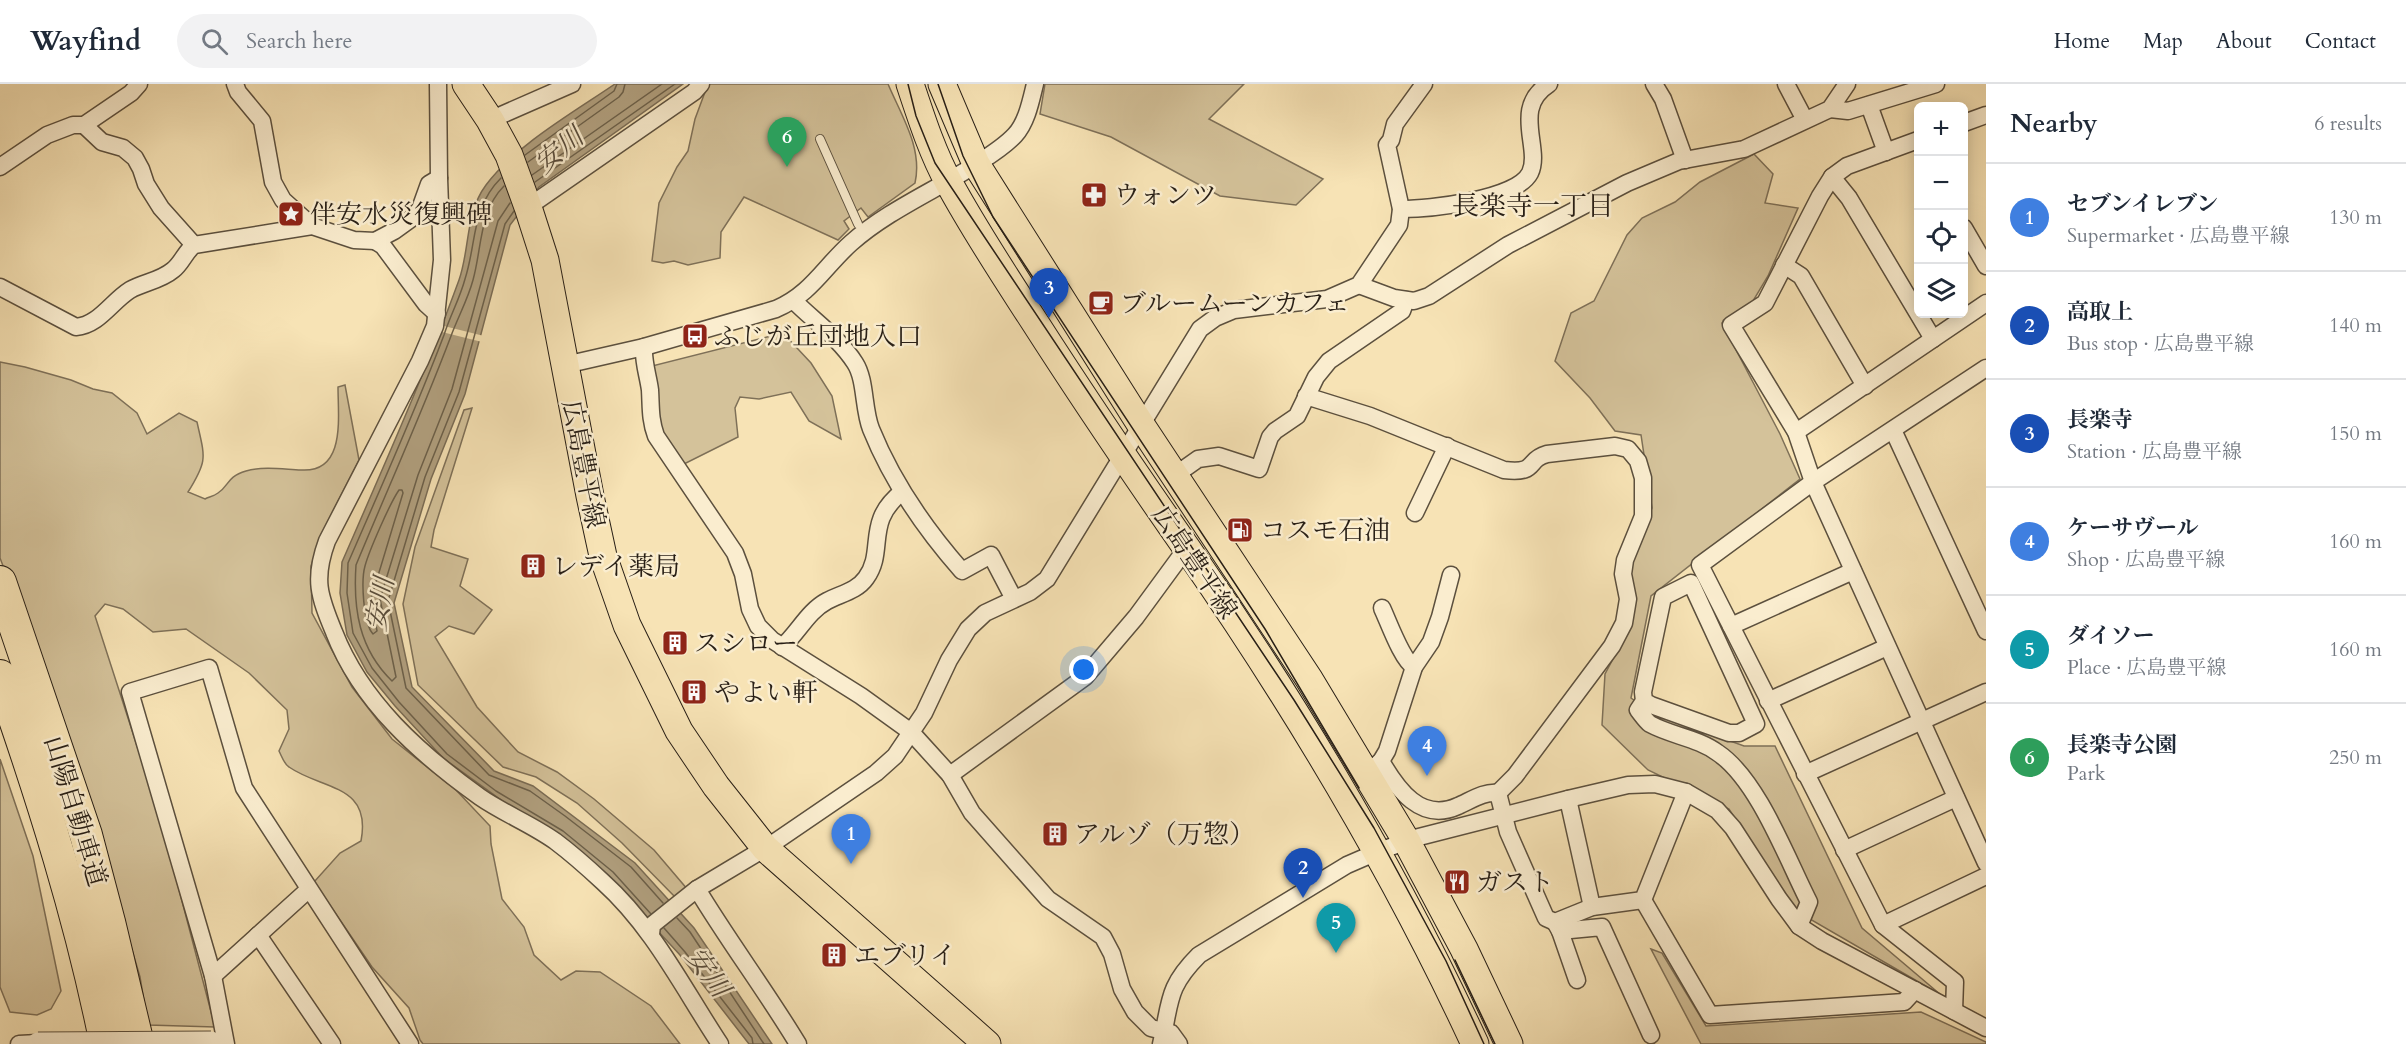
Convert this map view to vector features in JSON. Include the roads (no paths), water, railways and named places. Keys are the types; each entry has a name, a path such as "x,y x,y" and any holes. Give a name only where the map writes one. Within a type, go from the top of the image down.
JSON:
{"highway":[{"name":"山陽自動車道","path":"0,582 86,835 110,922 138,1044"},
{"name":"山陽自動車道","path":"0,676 26,751 79,929 106,1044"}],"main road":[{"name":"広島豊平線","path":"466,84 509,155 528,207 545,260 603,556 627,625 679,731 716,786 765,848 987,1044"},
{"name":"広島豊平線","path":"910,84 931,144 948,182 998,265 1122,457 1189,552 1287,700 1377,852 1436,958 1475,1044"},
{"name":"広島豊平線","path":"942,84 976,164 1174,476 1309,679 1373,767 1407,842 1464,949 1509,1044"}],"street":[{"path":"0,167 47,135 73,125 84,125 131,93 139,84"},
{"path":"235,84 238,92 261,121 273,182 284,201 312,226 354,240 375,241 383,246 419,295 437,314"},
{"path":"438,84 438,178 442,260 435,326 420,362 327,541 320,561 318,579 320,597 339,646 373,703 409,740 481,798 555,840 652,929 720,1044"},
{"path":"489,120 572,84"},
{"path":"528,207 694,92 700,84"},
{"path":"565,365 644,347 776,309 794,301 817,281 849,245 870,228 948,182 998,150 1017,134 1035,84"},
{"path":"652,929 695,891 765,848 876,773 895,756 924,713 949,660 968,629 985,613 1030,592 1047,579 1200,329 1215,318 1234,310 1327,299 1359,285 1400,225 1401,209 1387,145 1395,124 1424,84"},
{"path":"1401,209 1463,204 1507,190 1525,180 1531,171 1529,122 1533,103 1540,90 1550,84"},
{"path":"1654,84 1663,99 1685,160"},
{"path":"1786,84 1805,120"},
{"path":"1830,109 1847,84"},
{"path":"1359,285 1406,300 1414,301 1429,296 1508,245 1627,183 1685,160 1744,149 1830,109 1848,111 1936,84"},
{"path":"1869,105 1886,152"},
{"path":"1968,122 1986,115"},
{"path":"84,125 102,141 123,148 135,158 146,184 161,208 194,245"},
{"path":"1914,145 1847,166 1833,177 1820,196 1765,303 1731,325 1796,432 1813,482 1986,863"},
{"path":"1833,177 1849,198 1933,339"},
{"path":"375,241 394,231 411,218 420,209 429,184 438,178"},
{"path":"0,287 76,327 87,326 131,290 161,279 176,268 186,252 194,245 312,226"},
{"path":"1968,235 1986,266"},
{"path":"1784,266 1801,276 1865,386"},
{"path":"1174,476 1198,459 1219,456 1259,469 1270,437 1297,416 1316,377 1329,361 1402,311 1406,300"},
{"path":"794,301 836,340 856,364 861,381 864,411 871,430 902,492 943,550 962,571 991,555 1014,599"},
{"path":"1796,432 1986,303"},
{"path":"644,347 644,362 650,387 650,420 657,436 735,553 743,574 750,609 758,626 772,640 861,696 911,732 950,775 972,813 1048,899 1103,937 1112,954 1122,989 1135,1012 1162,1037"},
{"path":"1954,1011 1955,982 1882,925 1700,565 1813,482 1985,371"},
{"path":"1306,396 1370,416 1504,470 1521,472 1547,453 1615,446 1628,449 1638,461 1643,478 1642,516 1624,567 1628,599 1624,623 1612,645 1515,776 1498,793"},
{"path":"1893,430 1986,631"},
{"path":"1415,513 1447,446"},
{"path":"782,646 795,635 813,611 826,601 846,593 865,580 872,567 881,518 890,502 902,492"},
{"path":"950,775 1085,677 1136,617 1180,557 1189,552"},
{"path":"1731,626 1853,571"},
{"path":"1451,575 1431,642 1414,667 1408,692 1387,751 1373,767 1408,799 1432,810 1455,808 1491,792 1498,793"},
{"path":"1644,701 1730,733 1739,733 1756,724 1690,583 1663,597 1643,692 1644,701 1638,710 1649,723 1686,736 1719,753 1740,774 1757,798 1809,902 1799,926"},
{"path":"1382,608 1398,640 1402,656 1414,667"},
{"path":"1768,701 1887,647"},
{"path":"26,1044 219,1043 213,976 130,692 209,668 244,788 410,1044"},
{"path":"1805,774 1986,692"},
{"path":"1162,1037 1171,992 1181,973 1199,955 1347,865 1407,842 1568,799 1628,785 1646,784 1686,792 1717,810 1734,828 1799,926 1822,941 1986,1028"},
{"path":"1643,900 1686,792"},
{"path":"1498,793 1508,832 1546,918 1558,927 1577,980"},
{"path":"1844,850 1956,798"},
{"path":"1568,799 1592,907"},
{"path":"1882,925 1986,876"},
{"path":"213,976 308,890"},
{"path":"695,891 768,994 798,1044"},
{"path":"1643,900 1710,1016 1904,1002 1915,990"},
{"path":"1558,927 1592,907 1643,900"},
{"path":"1558,927 1602,927 1651,1035"},
{"path":"258,934 332,1044"},
{"path":"1162,1037 1171,1033 1179,1044"}],"lane":[{"path":"820,139 858,224"}],"water":[{"name":"安川","path":"615,84 683,84 539,187 510,225 465,394 431,479 394,603 412,687 494,771 533,786 635,863 694,928 772,1044 749,1044 680,955 608,877 443,758 367,672 347,635 340,593 342,562 388,457 459,280 471,219 479,196 498,170 513,156"}],"tram line":[{"path":"908,84 916,116 935,163 1294,700 1374,828 1446,961 1484,1044"},
{"path":"938,84 963,156 993,217 1265,629 1359,788"},
{"path":"1455,960 1495,1044"}],"place":[{"name":"長楽寺公園","path":"787,167"},
{"name":"ウォンツ","path":"1094,195"},
{"name":"伴安水災復興碑","path":"291,214"},
{"name":"ブルームーンカフェ","path":"1101,303"},
{"name":"長楽寺","path":"1049,318"},
{"name":"ふじが丘団地入口","path":"695,336"},
{"name":"コスモ石油","path":"1240,530"},
{"name":"レデイ薬局","path":"533,566"},
{"name":"スシロー","path":"675,643"},
{"name":"やよい軒","path":"694,692"},
{"name":"ケーサヴール","path":"1427,776"},
{"name":"アルゾ（万惣）","path":"1055,834"},
{"name":"セブンイレブン","path":"851,864"},
{"name":"ガスト","path":"1457,882"},
{"name":"高取上","path":"1303,898"},
{"name":"ダイソー","path":"1336,953"},
{"name":"エブリイ","path":"834,955"}],"district":[{"name":"長楽寺一丁目","path":"1533,206"}]}
